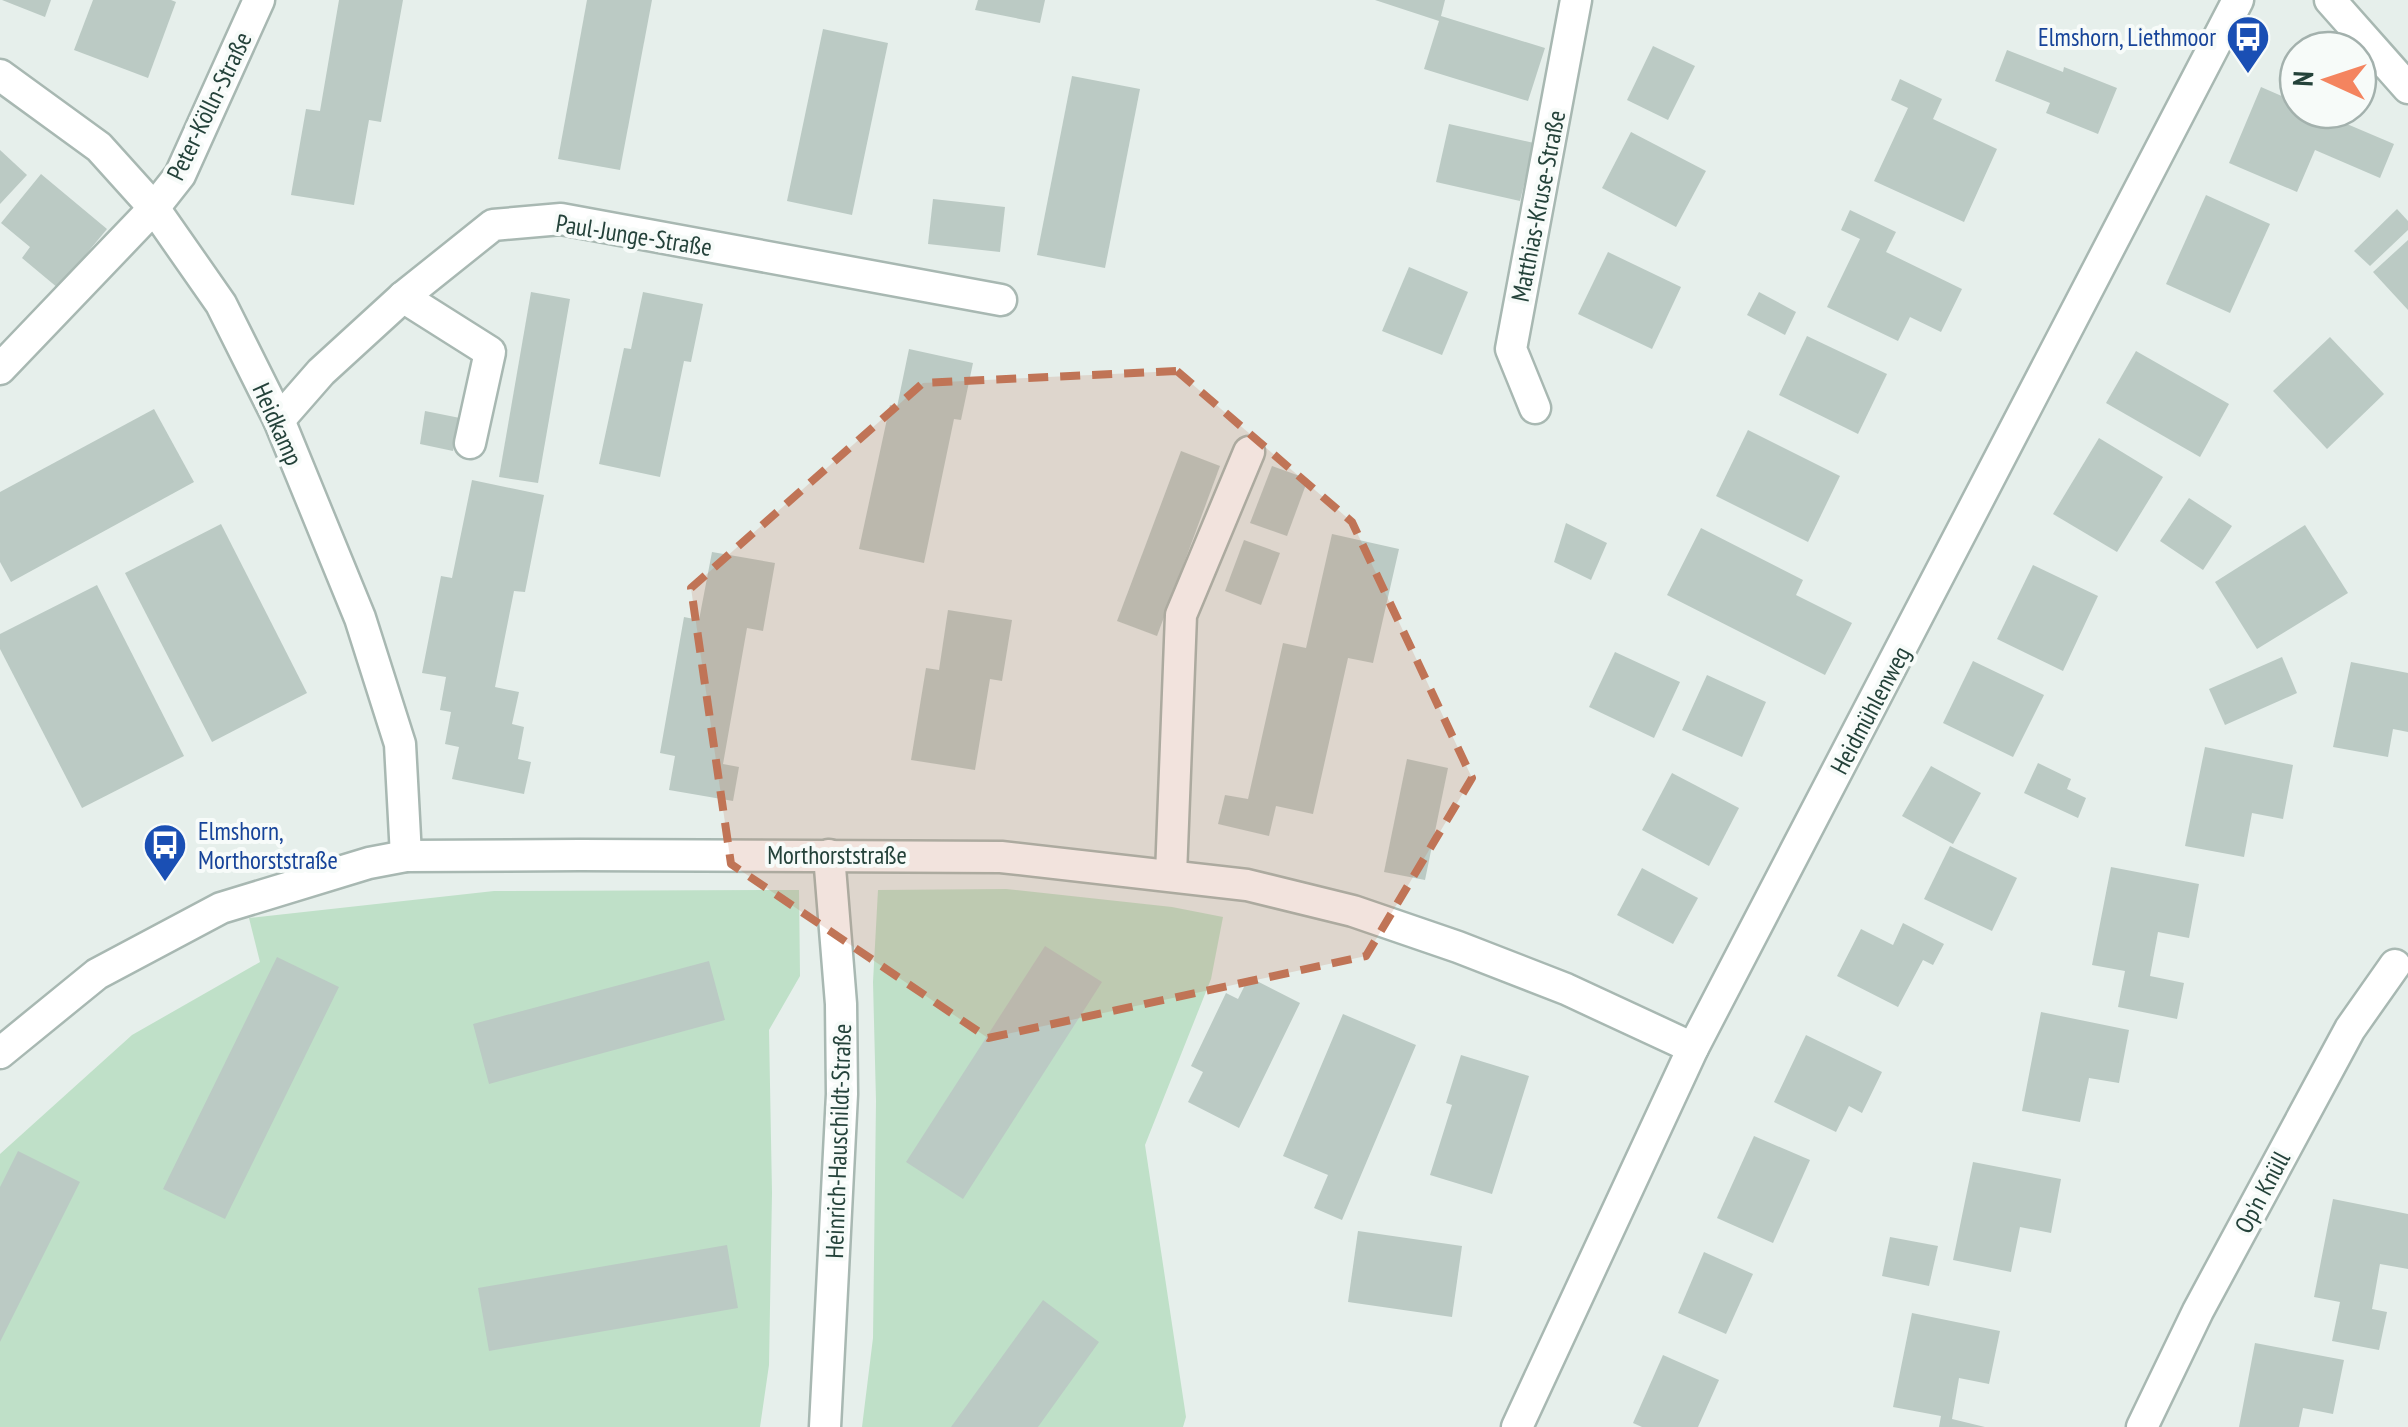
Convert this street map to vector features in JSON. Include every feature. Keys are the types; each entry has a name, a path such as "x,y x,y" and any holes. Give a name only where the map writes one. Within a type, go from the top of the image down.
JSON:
{"street":[{"name":"Peter-Kölln-Straße","path":"0,369 154,208 180,174 259,0"},
{"name":"Matthias-Kruse-Straße","path":"1534,408 1511,348 1576,0"},
{"name":"Heidmühlenweg","path":"1517,1427 1694,1048 2238,0"},
{"path":"2330,0 2408,88"},
{"name":"Heidkamp","path":"0,75 99,147 154,208 221,304 279,420 360,618 400,744 406,856"},
{"name":"Paul-Junge-Straße","path":"279,420 321,372 403,297 492,225 561,219 1000,300"},
{"path":"403,297 490,352 470,443"},
{"path":"1171,875 1181,615 1250,452"},
{"name":"Heinrich-Hauschildt-Straße","path":"825,1427 842,1094 841,1004 828,855"},
{"name":"Morthorststraße","path":"0,1053 97,974 221,908 370,862 406,856 1002,857 1247,885 1370,917 1458,947 1566,989 1694,1048"},
{"name":"Op'n Knüll","path":"2142,1427 2198,1311 2350,1029 2395,965"}],"highlighted area":[{"path":"1177,371 1352,522 1472,778 1366,956 988,1038 731,864 691,588 923,383"}],"green space":[{"path":"1006,889 1172,907 1223,917 1211,979 1145,1145 1186,1417 1183,1427 862,1427 873,1338 873,982 878,890"},
{"path":"799,890 800,976 769,1030 769,1365 760,1427 0,1427 0,1154 132,1035 260,962 249,918 494,891"}],"building":[{"path":"2,0 51,0 45,17"},
{"path":"93,0 176,2 148,78 74,50"},
{"path":"339,0 403,0 381,122 369,120 354,205 291,195 306,109 320,111"},
{"path":"587,0 652,0 620,170 558,159"},
{"path":"978,0 1045,0 1040,23 975,10"},
{"path":"1375,0 1445,0 1441,16 1545,48 1528,101 1424,69 1439,21"},
{"path":"823,29 888,43 852,215 787,201"},
{"path":"1653,46 1695,66 1668,120 1627,100"},
{"path":"2007,50 2117,88 2098,134 2046,113 2050,103 1995,81"},
{"path":"1072,76 1140,89 1105,268 1037,255"},
{"path":"1900,79 1942,99 1933,119 1997,149 1964,222 1874,181 1908,108 1891,100"},
{"path":"2261,87 2278,94 2278,130 2361,130 2394,144 2380,178 2315,150 2297,192 2229,163"},
{"path":"1449,124 1534,143 1520,201 1436,182"},
{"path":"1631,132 1706,171 1676,227 1602,188"},
{"path":"0,150 27,175 0,204"},
{"path":"41,174 107,229 58,288 22,258 30,247 1,223"},
{"path":"2206,195 2270,224 2230,313 2166,284"},
{"path":"933,199 1005,207 1000,252 928,244"},
{"path":"2397,209 2408,221 2408,230 2370,266 2354,251"},
{"path":"1850,210 1896,232 1886,252 1962,289 1941,332 1910,317 1898,341 1827,307 1860,239 1841,230"},
{"path":"2408,240 2408,310 2373,272"},
{"path":"1608,252 1681,287 1652,349 1578,314"},
{"path":"1409,267 1468,292 1442,355 1382,331"},
{"path":"531,292 570,299 538,483 499,477"},
{"path":"643,292 703,304 691,362 684,361 660,477 599,464 624,348 631,349"},
{"path":"1759,292 1796,312 1785,335 1747,315"},
{"path":"1807,336 1887,374 1858,434 1779,395"},
{"path":"2330,337 2384,394 2327,449 2273,391"},
{"path":"909,349 973,363 961,420 954,419 924,563 859,549 890,405 897,407"},
{"path":"2136,351 2229,404 2200,457 2106,403"},
{"path":"154,409 194,482 11,582 0,562 0,492"},
{"path":"425,411 460,418 453,451 420,444"},
{"path":"1748,430 1840,476 1808,542 1716,496"},
{"path":"2099,438 2163,477 2117,552 2053,514"},
{"path":"1181,451 1220,466 1157,636 1117,621"},
{"path":"1272,466 1308,479 1287,536 1250,523"},
{"path":"472,480 544,495 525,592 514,591 495,687 519,692 512,724 524,727 518,759 531,762 524,794 452,779 459,747 445,744 451,712 440,710 446,677 422,673 441,576 452,578"},
{"path":"2189,498 2232,526 2203,570 2160,541"},
{"path":"1566,523 1607,543 1591,580 1554,562"},
{"path":"221,524 307,693 212,742 125,573"},
{"path":"2305,525 2348,593 2257,649 2215,582"},
{"path":"1701,528 1803,580 1796,595 1852,623 1825,675 1667,595"},
{"path":"1332,534 1399,549 1373,663 1348,658 1313,814 1276,806 1269,836 1218,824 1225,795 1248,799 1283,643 1306,648"},
{"path":"1244,540 1280,553 1261,605 1225,591"},
{"path":"712,552 775,563 763,631 747,628 723,764 739,767 733,801 669,790 675,756 660,753 684,617 699,620"},
{"path":"2033,565 2098,596 2063,671 1997,639"},
{"path":"97,585 184,756 82,808 0,649 0,634"},
{"path":"948,610 1012,620 1002,681 990,679 975,770 911,760 926,668 939,670"},
{"path":"1615,652 1680,682 1654,738 1589,707"},
{"path":"2282,657 2297,693 2225,725 2209,689"},
{"path":"1973,661 2044,695 2013,757 1943,723"},
{"path":"2351,662 2408,673 2408,732 2393,729 2388,757 2333,747"},
{"path":"1707,675 1766,702 1742,757 1682,730"},
{"path":"2205,747 2293,765 2283,819 2252,813 2244,857 2185,846"},
{"path":"1407,759 1448,768 1425,880 1384,872"},
{"path":"2038,763 2071,779 2067,789 2086,798 2078,818 2024,793"},
{"path":"1931,766 1981,793 1953,844 1902,816"},
{"path":"1672,773 1739,808 1709,866 1642,830"},
{"path":"1950,846 2017,878 1992,931 1924,899"},
{"path":"2111,867 2199,884 2189,938 2158,932 2150,976 2184,983 2177,1019 2118,1007 2125,971 2092,965"},
{"path":"1642,868 1698,898 1673,944 1617,915"},
{"path":"1903,923 1944,944 1933,965 1923,960 1898,1007 1837,976 1861,929 1893,945"},
{"path":"1045,946 1102,982 963,1199 906,1162"},
{"path":"277,957 339,987 225,1219 163,1189"},
{"path":"709,961 725,1020 489,1084 473,1024"},
{"path":"1249,977 1300,1003 1239,1128 1188,1102 1203,1072 1191,1066 1226,993 1238,999"},
{"path":"2041,1012 2129,1030 2119,1083 2089,1078 2080,1122 2022,1111"},
{"path":"1343,1014 1416,1045 1342,1220 1314,1208 1328,1175 1283,1156"},
{"path":"1806,1035 1882,1072 1862,1113 1849,1106 1836,1132 1774,1102"},
{"path":"1461,1055 1529,1076 1492,1194 1430,1175 1452,1105 1446,1103"},
{"path":"1754,1136 1810,1160 1773,1243 1717,1218"},
{"path":"18,1151 80,1182 0,1342 0,1187"},
{"path":"1973,1162 2061,1179 2051,1233 2020,1227 2011,1272 1953,1260"},
{"path":"2333,1199 2408,1214 2408,1269 2380,1264 2372,1309 2387,1312 2379,1350 2332,1341 2340,1302 2314,1297"},
{"path":"1358,1231 1462,1246 1452,1317 1348,1302"},
{"path":"1890,1237 1938,1246 1929,1286 1882,1276"},
{"path":"727,1245 738,1308 489,1351 478,1288"},
{"path":"1704,1252 1753,1274 1726,1334 1678,1313"},
{"path":"1043,1300 1099,1342 1038,1427 951,1427"},
{"path":"1912,1313 2000,1331 1989,1384 1959,1378 1952,1419 1985,1427 1939,1427 1941,1416 1893,1407"},
{"path":"2255,1343 2344,1360 2333,1414 2303,1408 2299,1427 2239,1427"},
{"path":"1663,1355 1719,1380 1698,1427 1642,1427 1633,1423"}],"place":[{"name":"Elmshorn, Liethmoor","path":"2248,75"},
{"name":"Elmshorn, Morthorststraße","path":"165,883"}]}
